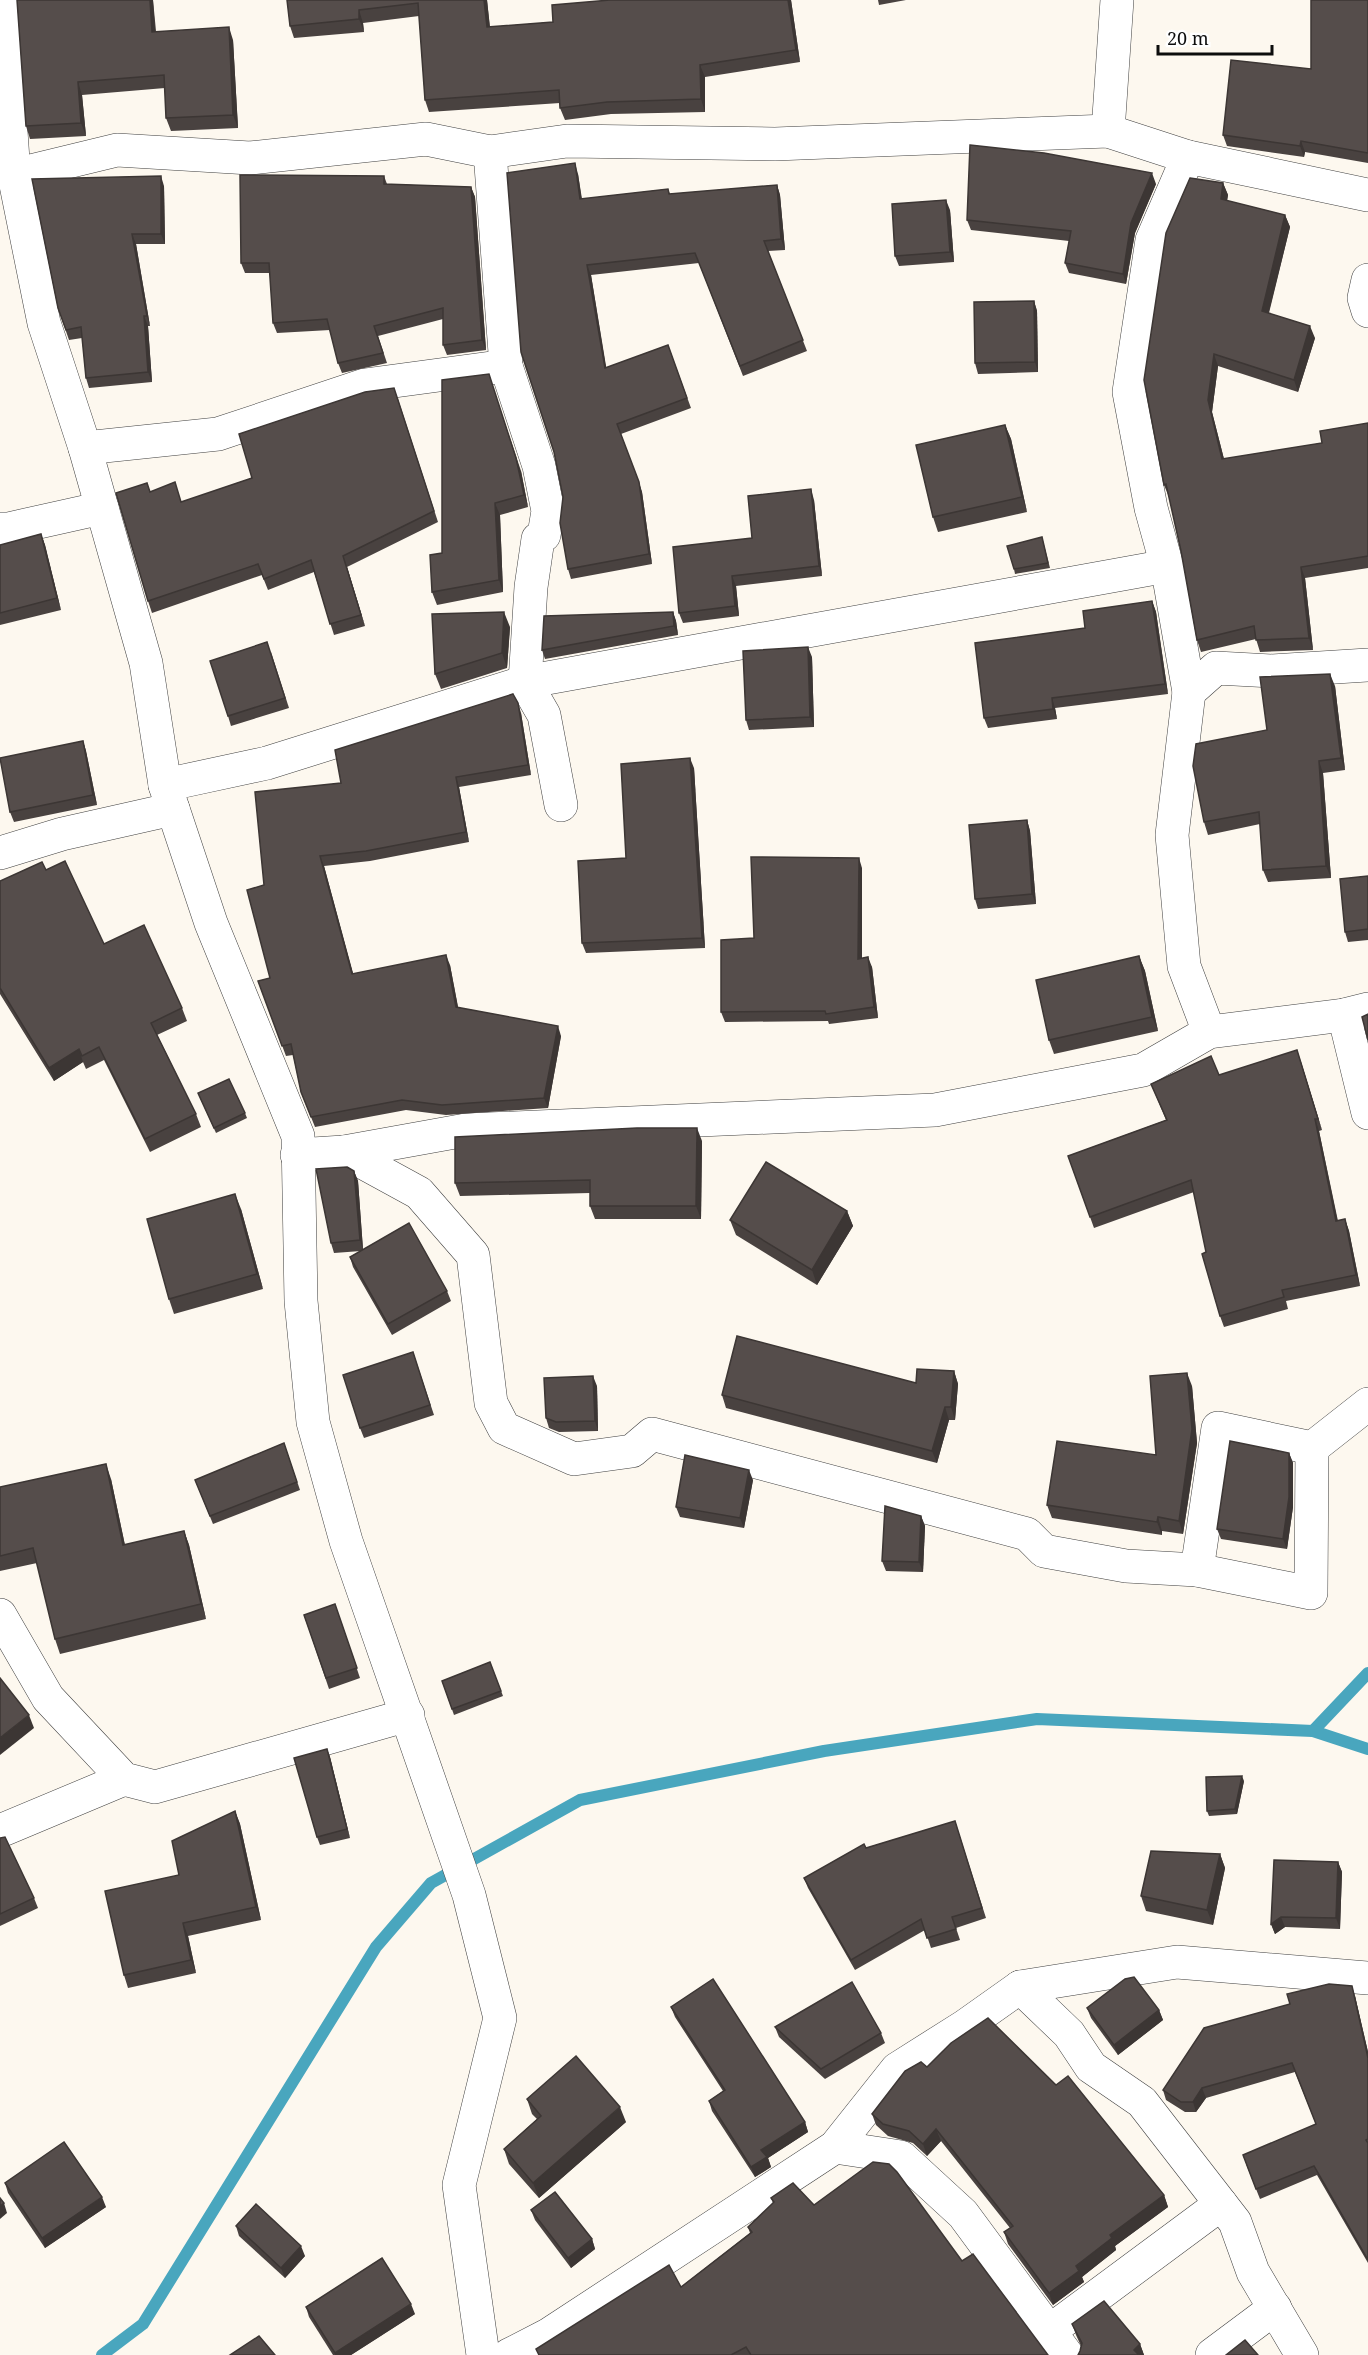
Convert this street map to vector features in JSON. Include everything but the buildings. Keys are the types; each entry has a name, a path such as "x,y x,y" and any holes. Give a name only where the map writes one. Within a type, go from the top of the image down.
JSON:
{"street":[{"path":"2,0 14,175 44,323 85,448 146,663 169,797 211,923 298,1136 301,1301 313,1422 346,1541 469,1895 500,2018 459,2185 483,2355"},
{"path":"1108,131 1117,0"},
{"path":"14,175 117,150 250,158 426,139 490,152 567,141 775,144 1108,131 1188,157 1368,195"},
{"path":"490,152 506,366 539,466 548,512 544,535 538,539 531,587 525,682 544,714 561,805"},
{"path":"1188,157 1152,240 1129,392 1151,508 1167,566 1189,692 1172,836 1184,966 1209,1032"},
{"path":"1368,280 1364,298 1368,311"},
{"path":"85,448 218,434 365,385 506,366"},
{"path":"0,529 102,508"},
{"path":"0,853 63,834 267,763 525,682 1167,566"},
{"path":"1189,692 1216,668 1272,670 1368,664"},
{"path":"297,1155 344,1152 466,1130 935,1110 1143,1071 1209,1032 1356,1012 1368,1113"},
{"path":"344,1152 420,1193 472,1255 491,1403 504,1428 574,1459 632,1451 652,1434 1027,1534 1044,1551 1126,1566 1197,1570 1311,1593 1312,1448"},
{"path":"1312,1448 1368,1404"},
{"path":"1197,1570 1218,1428 1312,1448"},
{"path":"0,1615 48,1698 124,1779 155,1787 408,1715"},
{"path":"0,1831 124,1779"},
{"path":"509,2355 558,2329 835,2147 897,2069 1020,1988 1177,1962 1368,1978"},
{"path":"1020,1988 1069,2034 1091,2067 1142,2102 1235,2222 1253,2272 1302,2355"},
{"path":"835,2147 901,2157 963,2214 1059,2343 1221,2204"},
{"path":"1212,2355 1275,2308"}],"waterway":[{"path":"1313,1731 1368,1673"},
{"path":"102,2355 143,2324 376,1947 431,1883 580,1800 824,1751 1037,1719 1313,1731 1368,1749"}]}
